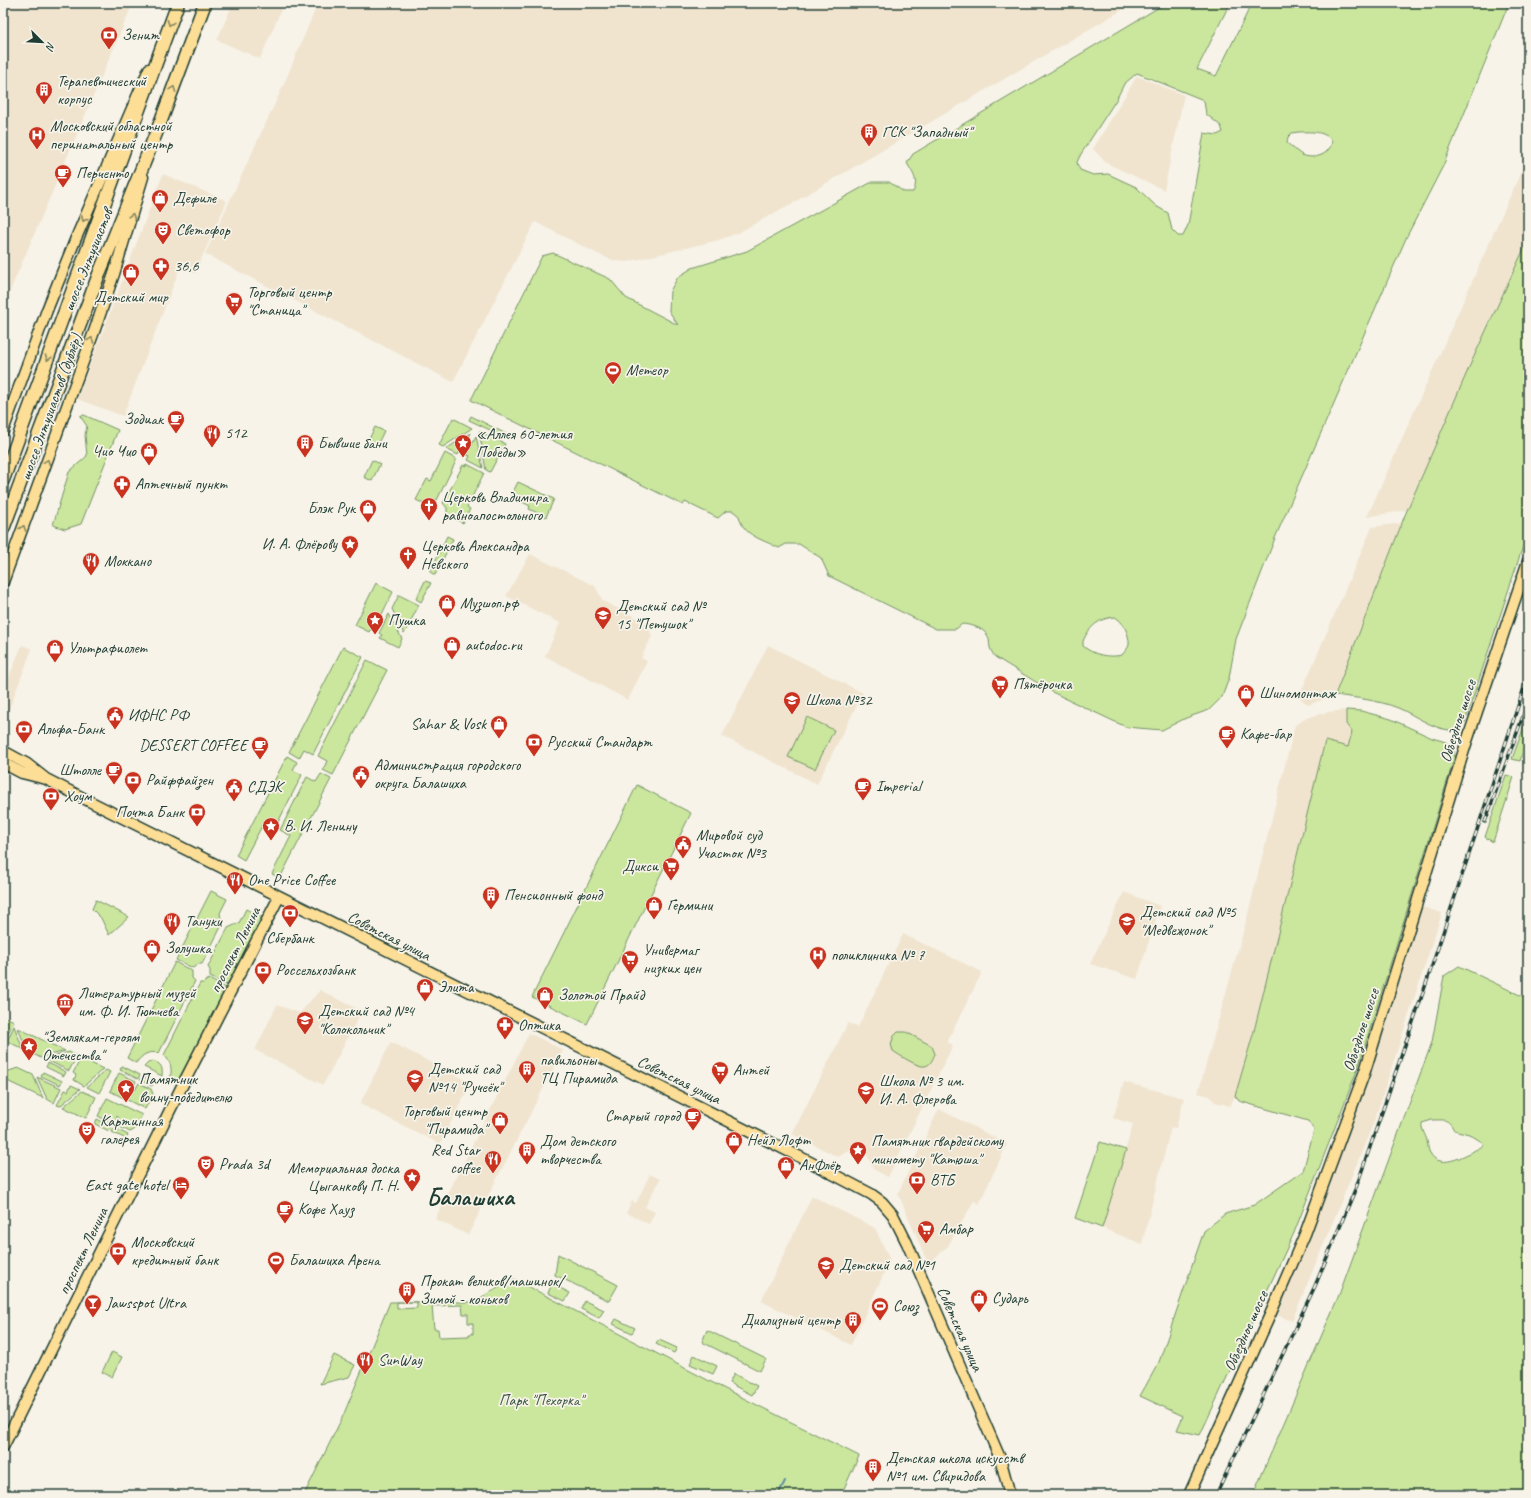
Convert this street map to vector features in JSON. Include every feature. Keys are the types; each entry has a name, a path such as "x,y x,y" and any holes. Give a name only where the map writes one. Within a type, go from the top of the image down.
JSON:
{"highway":[{"name":"шоссе Энтузиастов","path":"3,480 178,3"},
{"name":"шоссе Энтузиастов","path":"3,529 99,274 159,126 205,3"}],"main road":[{"path":"3,431 47,310 79,230 145,76 163,43"},
{"name":"шоссе Энтузиастов (дублёр)","path":"3,582 8,560 100,315 159,126"},
{"name":"Объездное шоссе","path":"1189,1495 1305,1234 1365,1071 1465,747 1528,561"},
{"name":"Советская улица","path":"3,751 27,764 46,779 806,1160 871,1194 882,1202 894,1215 909,1247 1000,1458 1010,1495"},
{"name":"Советская улица","path":"3,763 22,773 46,779"},
{"name":"проспект Ленина","path":"3,1447 182,1086 279,897"}],"shaded area":[{"name":"Московский областной перинатальный центр","path":"3,3 133,3 7,298 3,297"},
{"path":"233,3 284,3 260,59 217,40"},
{"path":"318,3 1134,3 791,204 738,233 719,240 627,262 615,261 602,256 535,222 453,382 205,254 283,86"},
{"path":"1137,76 1184,95 1164,190 1106,163 1093,149"},
{"path":"1528,156 1528,240 1471,363 1407,510 1367,517"},
{"path":"163,174 227,201 195,273 180,268 123,416 77,399"},
{"path":"1402,523 1335,695 1308,705 1299,697 1372,527"},
{"name":"Детский сад № 15 \"Петушок\"","path":"530,554 595,586 603,601 647,623 652,636 641,658 647,661 628,700 545,656 560,623 506,596"},
{"path":"22,645 32,649 3,725 3,692"},
{"name":"Школа №32","path":"768,645 863,693 817,784 722,736"},
{"path":"1346,710 1346,724 1352,732 1348,747 1325,742 1254,1031 1235,1096 1230,1106 1215,1102 1209,1096 1198,1093 1247,918 1295,725 1307,718 1328,712"},
{"name":"Детский сад №5 \"Медвежонок\"","path":"1124,892 1160,906 1137,979 1090,964"},
{"path":"1422,907 1442,913 1374,1122 1292,1321 1276,1315 1329,1188 1379,1044"},
{"name":"Школа № 3 им. И. А. Флерова","path":"903,934 982,972 947,1042 953,1045 888,1177 873,1169 862,1143 838,1157 792,1134 848,1023 858,1027"},
{"name":"Детский сад №4 \"Колокольчик\"","path":"320,990 362,1011 323,1085 255,1050 277,1005 300,1013"},
{"path":"529,1033 563,1050 468,1235 435,1219"},
{"name":"Детский сад №14 \"Ручеёк\"","path":"391,1042 471,1083 440,1144 360,1104"},
{"path":"1124,1082 1184,1098 1176,1128 1171,1127 1142,1244 1102,1228 1133,1124 1113,1118"},
{"path":"939,1109 1007,1144 979,1204 974,1201 948,1246 928,1264 898,1193"},
{"path":"650,1174 660,1179 645,1207 655,1212 649,1224 626,1213 632,1201 636,1203"},
{"name":"Детский сад №1","path":"812,1196 875,1228 890,1260 851,1345 761,1301"}],"green space":[{"path":"1166,3 1230,3 1197,69 1216,76 1252,3 1509,3 1443,166 1407,236 1275,538 1236,639 1229,678 1222,697 1209,710 1186,718 1162,730 1126,727 1054,693 995,657 990,648 987,635 978,628 962,624 956,629 936,629 829,576 821,558 799,544 786,544 779,548 754,536 749,533 741,523 739,516 733,511 726,511 718,518 685,502 683,505 471,400 542,256 553,253 610,279 626,298 678,325 669,311 670,291 678,277 692,268 747,251 872,182 889,182 904,192 913,192 915,188 915,180 907,163 913,154","holes":["1137,73 1201,99 1204,101 1206,114 1221,126 1223,132 1217,135 1204,133 1188,225 1183,236 1178,236 1172,230 1168,213 1156,206 1136,187 1108,174 1093,175 1080,170 1078,166 1077,162 1081,154 1116,100 1124,84","1292,133 1321,133 1329,137 1332,141 1331,146 1321,155 1312,157 1302,155 1287,143 1288,137","1115,617 1118,619 1127,633 1129,645 1122,655 1112,656 1096,654 1083,646 1083,641 1088,631 1099,621"]},
{"path":"1528,240 1528,531 1465,722 1462,726 1453,730 1442,729 1390,705 1335,695 1405,515 1471,363"},
{"path":"84,415 118,430 81,524 65,529 53,525 69,472 87,456 85,435 87,426 80,416"},
{"path":"471,416 506,434 509,439 469,420"},
{"path":"453,418 472,428 443,447 439,445"},
{"path":"375,427 384,431 376,447 367,443"},
{"path":"479,431 505,444 490,472 486,470"},
{"path":"471,433 458,455 446,449"},
{"path":"476,436 483,468 468,460 470,456 467,455"},
{"path":"445,453 456,459 456,461 437,500 431,501 426,505 416,500 427,479 431,481"},
{"path":"372,460 380,464 372,481 364,477"},
{"path":"467,464 484,473 467,507 470,509 463,523 447,515 447,508 443,503 463,465 466,466"},
{"path":"518,482 554,499 546,517 529,509 530,506 511,496"},
{"path":"447,536 453,539 435,575 430,572"},
{"path":"425,581 431,583 421,602 416,599"},
{"path":"376,583 393,592 374,630 371,629 369,632 355,625"},
{"path":"399,595 419,605 404,634 392,609"},
{"path":"389,614 402,639 398,647 380,638 382,635 379,633"},
{"path":"343,647 363,657 313,754 304,749 299,758 289,752"},
{"path":"367,660 387,670 333,775 323,770 327,761 318,756"},
{"path":"1346,710 1361,711 1391,719 1432,738 1446,742 1453,747 1455,756 1358,1068 1294,1233 1200,1435 1177,1430 1183,1416 1140,1396 1159,1362 1204,1231 1225,1214 1254,1205 1303,1171 1314,1130 1308,1121 1239,1101 1235,1096 1254,1031 1325,741 1348,747 1352,732 1346,724"},
{"path":"1528,715 1528,733 1520,761 1512,759"},
{"path":"807,717 834,730 815,769 788,757"},
{"path":"287,756 297,762 293,770 302,775 275,828 264,822 244,860 236,855"},
{"path":"321,774 331,779 280,878 272,874 291,836 280,830 307,777 316,782"},
{"path":"1506,775 1514,777 1493,842 1485,837"},
{"path":"637,785 691,813 587,1024 532,997"},
{"path":"211,891 227,899 220,913 222,925 202,964 198,964 193,968 176,960"},
{"path":"96,900 129,917 109,935 101,918 92,909"},
{"path":"246,909 262,917 227,985 210,977 210,970 208,967 228,928 239,923"},
{"path":"175,962 192,971 192,978 195,981 159,1053 152,1052 146,1054 136,1063 127,1058"},
{"path":"1459,966 1528,999 1528,1495 1253,1495 1339,1295 1432,1042 1444,976","holes":["1432,1120 1445,1120 1450,1123 1454,1130 1469,1134 1482,1142 1483,1146 1456,1159 1448,1161 1435,1159 1429,1152 1422,1126 1422,1123"]},
{"path":"209,979 226,988 177,1083 170,1080 171,1066 164,1055 200,983 203,983"},
{"path":"3,1016 14,1021 5,1040 3,1039"},
{"path":"14,1026 23,1049 7,1041"},
{"path":"18,1028 65,1051 41,1058 27,1051"},
{"path":"898,1032 906,1032 932,1046 935,1054 930,1063 925,1066 918,1065 893,1051 891,1044 894,1036"},
{"path":"69,1052 77,1056 69,1071 45,1059"},
{"path":"81,1058 103,1069 84,1086 74,1080 76,1075 73,1073"},
{"path":"152,1061 161,1066 162,1076 144,1067"},
{"path":"48,1063 66,1072 64,1076 46,1067"},
{"path":"122,1066 140,1075 138,1079 120,1070"},
{"path":"18,1068 33,1075 43,1098 3,1079 3,1073"},
{"path":"106,1070 110,1072 99,1093 87,1087"},
{"path":"43,1072 62,1081 60,1085 41,1076"},
{"path":"119,1073 136,1081 133,1088 135,1090 139,1083 151,1089 153,1094 145,1109 110,1091"},
{"path":"143,1076 154,1081 152,1086 140,1080"},
{"path":"37,1077 61,1088 54,1103 47,1099"},
{"path":"71,1085 80,1089 60,1106 57,1105 65,1090 68,1091"},
{"path":"82,1091 96,1097 86,1118 63,1107"},
{"path":"107,1098 142,1115 134,1130 130,1132 116,1125 119,1118 117,1116 113,1124 98,1116"},
{"path":"97,1119 112,1127 109,1131 95,1124"},
{"path":"114,1128 128,1135 126,1139 112,1132"},
{"path":"1100,1142 1126,1150 1102,1228 1075,1218"},
{"path":"558,1254 618,1285 609,1301 555,1275"},
{"name":"Парк \"Пехорка\"","path":"514,1279 721,1387 859,1456 841,1495 304,1495 343,1416 390,1302 397,1302 397,1309 417,1308 417,1302 473,1302","holes":["462,1305 463,1314 468,1314 468,1323 473,1323 473,1334 469,1334 469,1336 439,1337 438,1329 434,1329 432,1306"]},
{"path":"552,1284 570,1293 565,1301 548,1293"},
{"path":"585,1301 604,1310 599,1318 581,1309"},
{"path":"616,1319 635,1328 632,1333 613,1324"},
{"path":"707,1330 766,1359 760,1371 702,1342"},
{"path":"659,1340 677,1348 674,1353 656,1344"},
{"path":"112,1352 122,1357 112,1377 102,1372"},
{"path":"334,1355 355,1365 349,1377 320,1384"},
{"path":"694,1355 717,1366 713,1374 690,1364"},
{"path":"734,1374 757,1386 752,1395 729,1383"}],"waterway":[{"path":"778,1495 785,1481"}],"railway":[{"path":"1216,1495 1315,1286 1357,1185 1427,981 1528,676"},
{"path":"1485,822 1528,702"}],"place":[{"name":"Зенит","path":"109,50"},
{"name":"Терапевтический корпус","path":"44,105"},
{"name":"ГСК \"Западный\"","path":"869,147"},
{"name":"Московский областной перинатальный центр","path":"37,150"},
{"name":"Перченто","path":"63,188"},
{"name":"Дефиле","path":"160,213"},
{"name":"Светофор","path":"163,245"},
{"name":"36,6","path":"161,281"},
{"name":"Детский мир","path":"131,287"},
{"name":"Торговый центр \"Станица\"","path":"234,316"},
{"name":"Метеор","path":"613,385"},
{"name":"Зодиак","path":"176,434"},
{"name":"512","path":"212,448"},
{"name":"Бывшие бани","path":"305,458"},
{"name":"«Аллея 60-летия Победы»","path":"463,458"},
{"name":"Чио Чио","path":"149,466"},
{"name":"Аптечный пункт","path":"122,499"},
{"name":"Церковь Владимира равноапостольного","path":"429,521"},
{"name":"Блэк Рук","path":"368,523"},
{"name":"И. А. Флёрову","path":"350,559"},
{"name":"Церковь Александра Невского","path":"408,570"},
{"name":"Моккано","path":"91,576"},
{"name":"Музшоп.рф","path":"447,618"},
{"name":"Детский сад № 15 \"Петушок\"","path":"603,630"},
{"name":"Пушка","path":"375,635"},
{"name":"autodoc.ru","path":"452,660"},
{"name":"Ультрафиолет","path":"55,663"},
{"name":"Пятёрочка","path":"1000,699"},
{"name":"Шиномонтаж","path":"1246,708"},
{"name":"Школа №32","path":"792,715"},
{"name":"ИФНС РФ","path":"115,730"},
{"name":"Sahar & Vosk","path":"499,739"},
{"name":"Альфа-Банк","path":"24,744"},
{"name":"Кафе-бар","path":"1227,749"},
{"name":"Русский Стандарт","path":"534,757"},
{"name":"DESSERT COFFEE","path":"260,760"},
{"name":"Штолле","path":"114,785"},
{"name":"Администрация городского округа Балашиха","path":"361,789"},
{"name":"Райффайзен","path":"133,795"},
{"name":"Imperial","path":"863,801"},
{"name":"СДЭК","path":"234,802"},
{"name":"Хоум","path":"51,811"},
{"name":"Почта Банк","path":"197,827"},
{"name":"В. И. Ленину","path":"271,841"},
{"name":"Мировой суд Участок №3","path":"683,859"},
{"name":"Дикси","path":"671,881"},
{"name":"One Price Coffee","path":"235,895"},
{"name":"Пенсионный фонд","path":"491,910"},
{"name":"Гермини","path":"654,920"},
{"name":"Сбербанк","path":"290,928"},
{"name":"Тануки","path":"172,936"},
{"name":"Детский сад №5 \"Медвежонок\"","path":"1127,936"},
{"name":"Золушка","path":"152,963"},
{"name":"поликлиника № 7","path":"818,970"},
{"name":"Универмаг низких цен","path":"630,974"},
{"name":"Россельхозбанк","path":"263,985"},
{"name":"Элита","path":"425,1002"},
{"name":"Золотой Прайд","path":"545,1010"},
{"name":"Литературный музей им. Ф. И. Тютчева","path":"65,1017"},
{"name":"Детский сад №4 \"Колокольчик\"","path":"305,1035"},
{"name":"Оптика","path":"505,1040"},
{"name":"\"Землякам-героям Отечества\"","path":"29,1061"},
{"name":"павильоны ТЦ Пирамида","path":"527,1084"},
{"name":"Антей","path":"720,1085"},
{"name":"Детский сад №14 \"Ручеёк\"","path":"415,1093"},
{"name":"Памятник воину-победителю","path":"126,1103"},
{"name":"Школа № 3 им. И. А. Флерова","path":"866,1105"},
{"name":"Старый город","path":"693,1131"},
{"name":"Торговый центр \"Пирамида\"","path":"500,1135"},
{"name":"Картинная галерея","path":"87,1145"},
{"name":"Нейл Лофт","path":"734,1155"},
{"name":"Дом детского творчества","path":"527,1165"},
{"name":"Памятник гвардейскому миномету \"Катюша\"","path":"858,1165"},
{"name":"Red Star coffee","path":"493,1174"},
{"name":"Prada 3d","path":"206,1179"},
{"name":"АнФлёр","path":"786,1180"},
{"name":"Мемориальная доска Цыганкову П. Н.","path":"412,1192"},
{"name":"ВТБ","path":"917,1195"},
{"name":"East gate hotel","path":"181,1200"},
{"name":"Кофе Хауз","path":"285,1224"},
{"name":"Амбар","path":"926,1244"},
{"name":"Московский кредитный банк","path":"118,1266"},
{"name":"Балашиха Арена","path":"276,1275"},
{"name":"Детский сад №1","path":"826,1280"},
{"name":"Прокат великов/машинок/ Зимой - коньков","path":"407,1305"},
{"name":"Сударь","path":"979,1313"},
{"name":"Jawsspot Ultra","path":"93,1318"},
{"name":"Союз","path":"880,1321"},
{"name":"Диализный центр","path":"853,1335"},
{"name":"SunWay","path":"365,1375"},
{"name":"Детская школа искусств №1 им. Свиридова","path":"873,1482"}],"district":[{"name":"Балашиха","path":"470,1197"}]}
